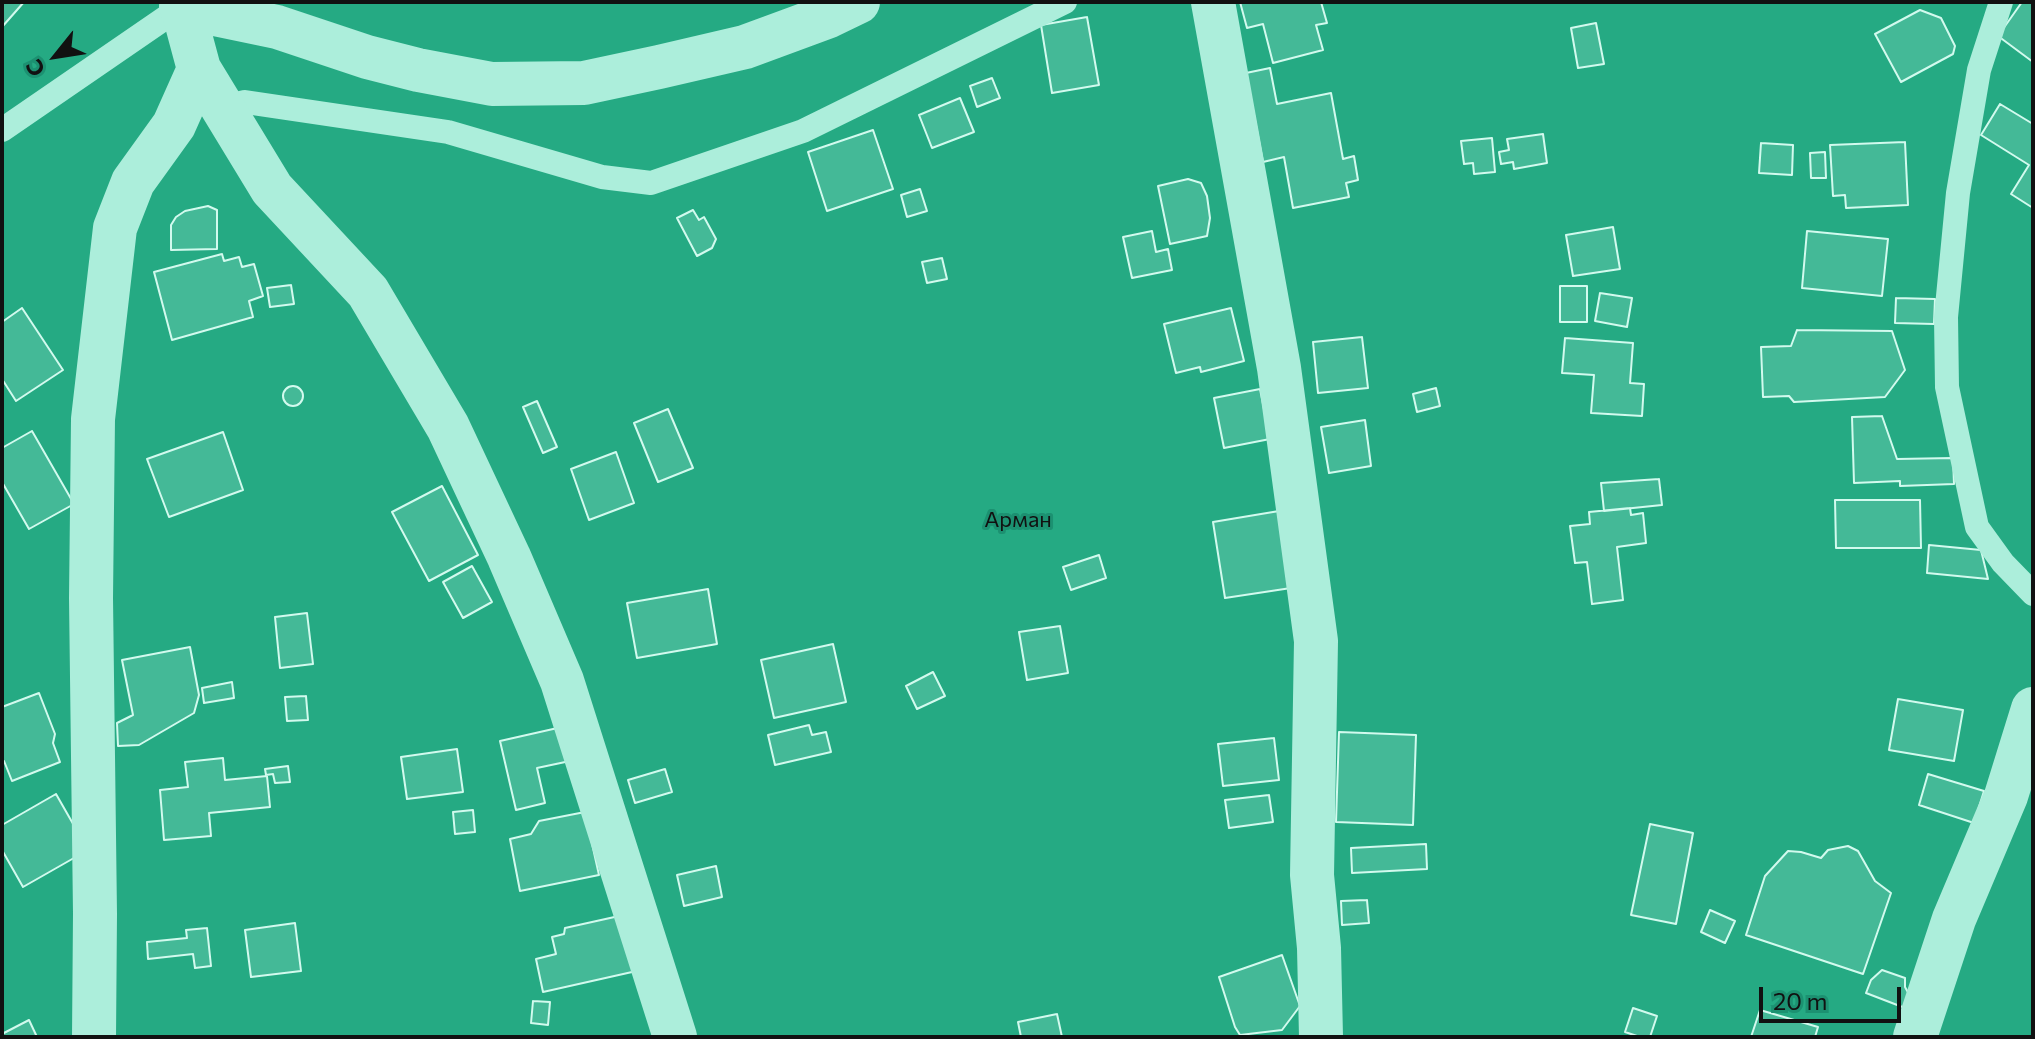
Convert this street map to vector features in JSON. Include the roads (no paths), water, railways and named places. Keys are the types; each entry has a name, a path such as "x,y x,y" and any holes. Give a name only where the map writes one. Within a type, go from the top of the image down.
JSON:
{"street":[{"path":"675,1037 562,681 509,557 448,427 368,292 272,189 199,69 181,4 277,27 392,64 492,84 584,83 659,67 745,47 858,2"},
{"path":"1213,2 1279,368 1316,641 1312,875 1319,948 1321,1037"},
{"path":"94,1037 91,554 95,404 115,228 133,182 174,125 199,69"},
{"path":"1915,1037 1954,919 2006,796 2033,709"}],"lane":[{"path":"223,107 245,102 448,132 602,177 651,183 803,131 1065,2"},
{"path":"2001,2 1979,70 1958,193 1946,317 1947,387 1977,527 2003,563 2033,594"},
{"path":"2,130 181,4"}],"park label":[{"name":"Арман","path":"1018,520"}]}
